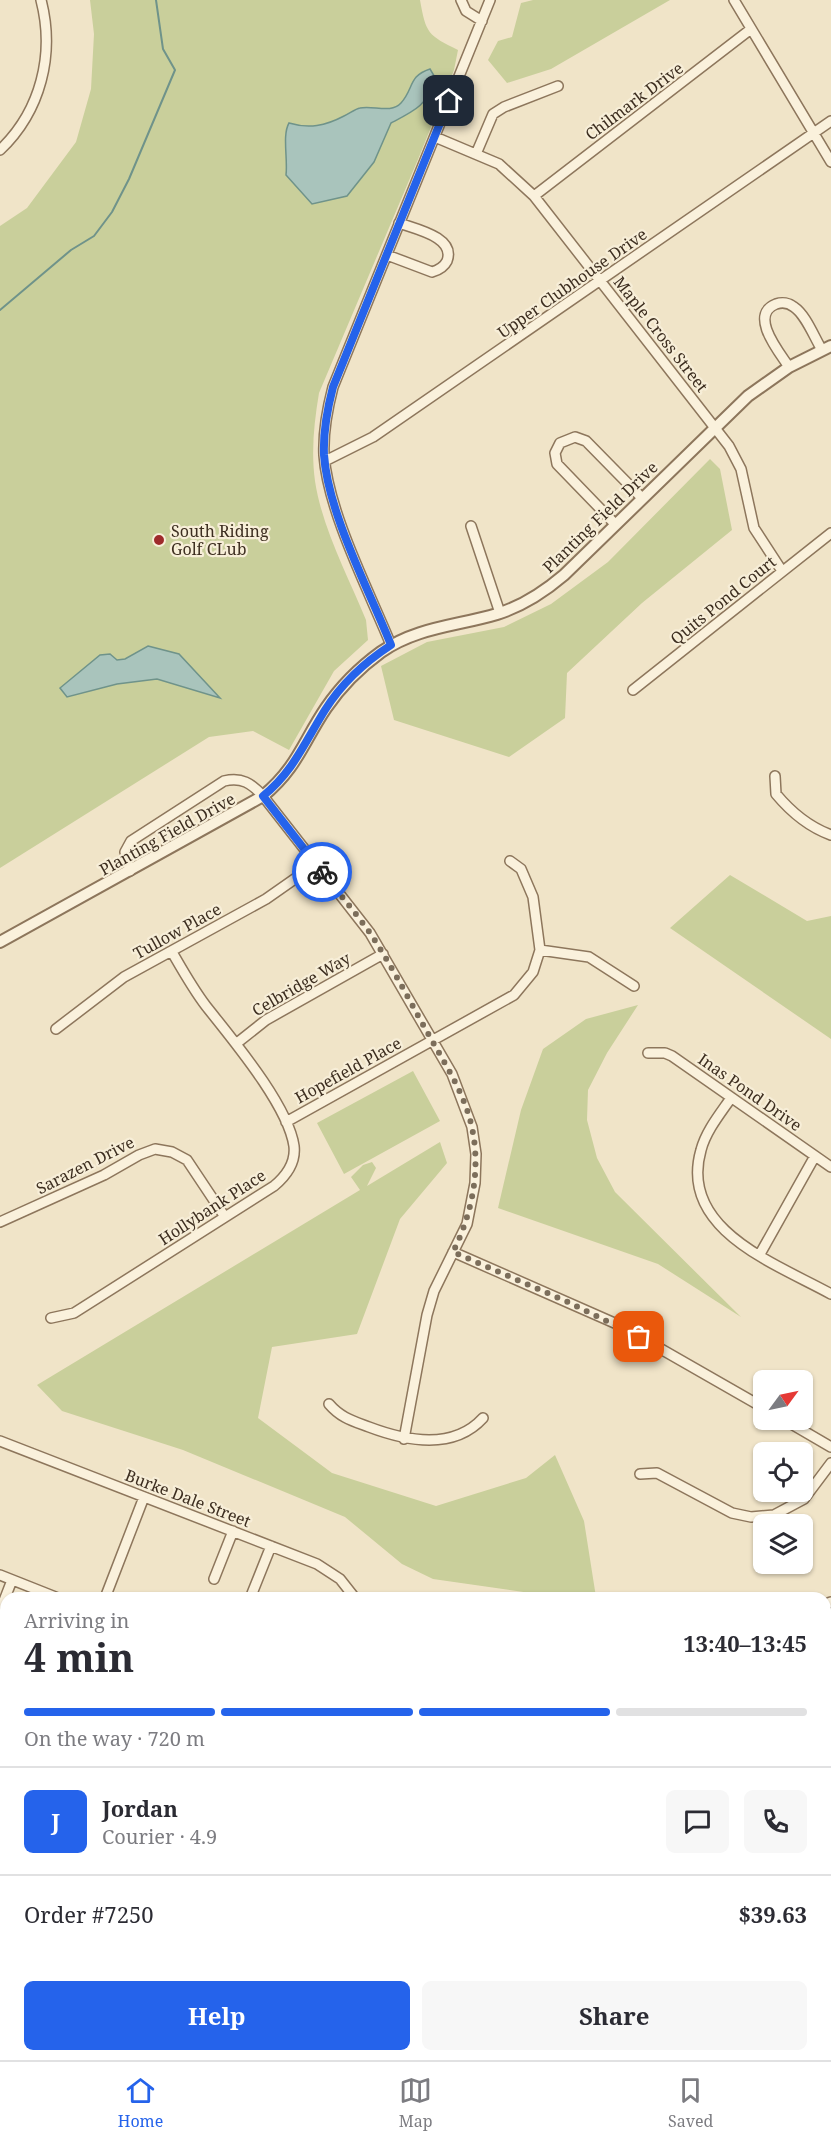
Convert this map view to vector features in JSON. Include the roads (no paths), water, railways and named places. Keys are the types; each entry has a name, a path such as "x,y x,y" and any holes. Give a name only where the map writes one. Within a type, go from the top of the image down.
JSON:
{"street":[{"path":"0,150 22,125 43,77 48,52 46,19 40,0"},
{"path":"461,0 466,11 482,21"},
{"path":"391,645 336,509 325,461 325,423 333,387 490,0"},
{"path":"734,0 831,162"},
{"name":"Chilmark Drive","path":"534,196 751,29"},
{"path":"476,154 493,114 504,107 558,86"},
{"name":"Upper Clubhouse Drive","path":"325,461 373,437 831,121"},
{"name":"Maple Cross Street","path":"435,137 511,172 534,196 729,446 741,469 754,528 782,571"},
{"path":"387,255 432,272 442,268 448,259 447,248 441,240 399,224"},
{"path":"789,368 765,325 766,314 773,306 784,303 794,306 826,348"},
{"name":"Planting Field Drive","path":"0,942 263,796 297,761 336,693 364,664 391,645 429,629 500,613 523,603 551,585 748,396 789,368 826,348"},
{"path":"615,524 557,464 555,453 560,443 570,438 585,441 642,498"},
{"path":"471,526 500,613"},
{"name":"Quits Pond Court","path":"633,690 831,533"},
{"path":"775,776 776,794 784,804 809,825 831,836"},
{"path":"130,871 125,852 131,841 220,783 240,779 254,786 370,933 465,1102 476,1154 475,1182 467,1224 434,1291 427,1315 404,1439"},
{"path":"510,861 521,869 532,897 540,950 589,957 634,986"},
{"name":"Tullow Place","path":"56,1029 124,977 266,899 316,864"},
{"name":"Hopefield Place","path":"286,1122 514,995 533,972 540,950"},
{"name":"Hollybank Place","path":"51,1318 74,1312 274,1186 286,1173 294,1154 286,1122 237,1043 198,995 172,952"},
{"name":"Celbridge Way","path":"237,1043 266,1020 382,954"},
{"name":"Inas Pond Drive","path":"648,1053 665,1053 672,1056 831,1167"},
{"path":"731,1098 710,1130 701,1150 699,1185 708,1210 728,1236 831,1294"},
{"name":"Sarazen Drive","path":"0,1222 104,1176 138,1155 155,1149 172,1152 187,1160 225,1217"},
{"path":"760,1254 815,1156"},
{"path":"453,1252 619,1325 753,1402"},
{"path":"329,1404 342,1418 404,1439 431,1441 448,1438 468,1432 483,1419"},
{"path":"802,1430 831,1447"},
{"name":"Burke Dale Street","path":"0,1441 271,1546 329,1571 349,1592"},
{"path":"640,1474 657,1473 732,1514 751,1517 774,1515 804,1499 831,1463"},
{"path":"107,1592 144,1497"},
{"path":"214,1579 233,1531"},
{"path":"253,1592 271,1546"},
{"path":"0,1575 43,1592"},
{"path":"7,1592 12,1580"}],"water":[{"path":"430,69 436,79 428,95 414,110 391,123 374,162 347,196 312,204 286,175 286,134 289,123 317,126 360,108 392,108 405,98 418,75"},
{"path":"148,646 179,654 220,698 157,679 117,684 67,697 60,688 100,655 110,654 117,660 125,659"}],"waterway":[{"path":"0,310 71,250 94,236 112,212 129,179 175,70 163,49 156,0"}],"place":[{"name":"South Riding Golf CLub","path":"159,540"}]}
